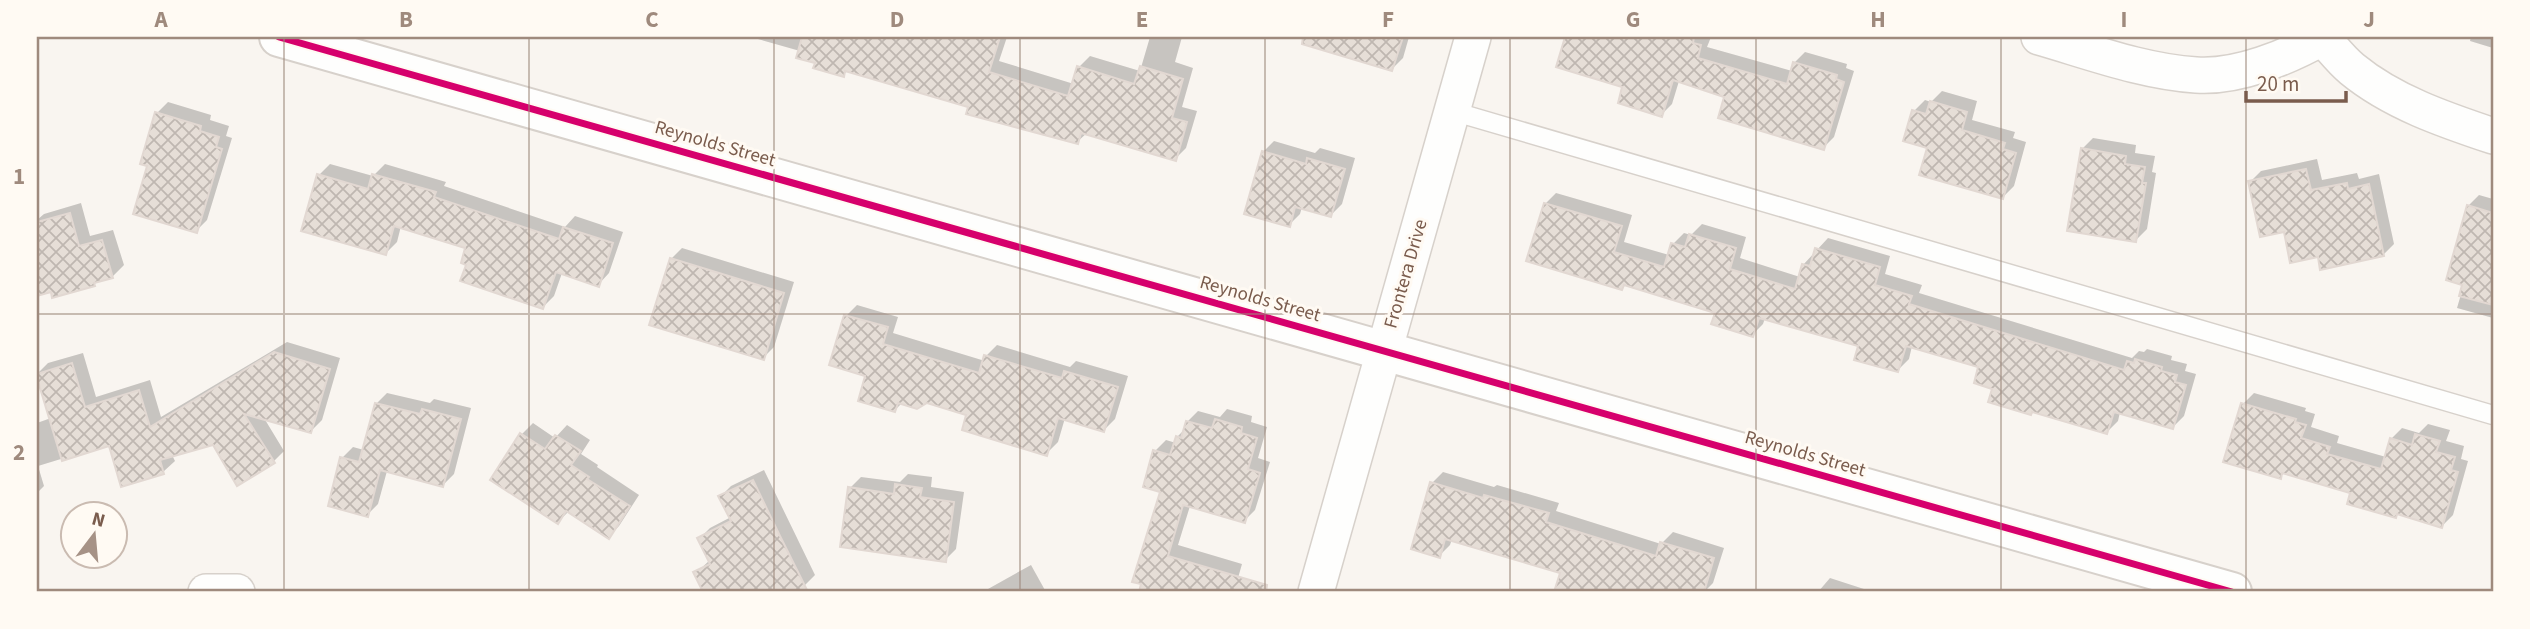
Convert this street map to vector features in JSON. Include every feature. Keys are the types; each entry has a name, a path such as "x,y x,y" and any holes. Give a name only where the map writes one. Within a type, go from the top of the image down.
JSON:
{"street":[{"name":"Reynolds Street","path":"279,37 2232,592"},
{"name":"Frontera Drive","path":"1316,592 1473,37"},
{"path":"2039,37 2156,70 2197,76 2241,70 2281,58 2323,37 2352,69 2396,97 2442,119 2493,136"},
{"path":"206,592 237,592"}],"lane":[{"path":"1452,111 2493,415"}],"building":[{"path":"802,37 1000,37 989,72 1068,96 1077,66 1134,84 1140,66 1183,79 1172,118 1187,122 1176,161 1081,133 1078,144 966,114 968,107 845,71 844,77 813,68 815,63 796,58"},
{"path":"1303,37 1403,37 1392,71 1302,44"},
{"path":"1565,37 1694,37 1693,43 1701,45 1698,58 1787,84 1793,62 1837,75 1836,79 1844,82 1824,150 1718,118 1724,97 1673,80 1662,117 1618,103 1622,87 1556,67"},
{"path":"1930,101 1967,112 1962,130 2005,143 2003,149 2016,153 2003,199 1919,175 1927,148 1903,141 1912,110 1926,114"},
{"path":"155,112 201,126 200,131 219,137 216,147 222,149 197,233 133,214 147,166 140,164"},
{"path":"2081,148 2126,156 2125,164 2145,167 2142,183 2146,183 2136,242 2067,231"},
{"path":"1262,151 1306,164 1307,158 1345,169 1331,217 1295,207 1290,227 1244,214"},
{"path":"2306,169 2311,190 2347,183 2348,189 2369,184 2384,256 2320,270 2318,257 2290,263 2284,232 2260,237 2248,181"},
{"path":"317,174 368,189 372,174 436,192 434,197 559,239 563,227 613,243 599,287 556,272 543,309 460,281 466,265 461,263 465,248 394,226 386,255 301,231"},
{"path":"1544,203 1622,226 1614,252 1664,267 1671,243 1685,247 1689,234 1736,248 1730,269 1795,289 1802,264 1810,266 1815,248 1880,267 1875,285 1912,296 1909,304 2124,370 2127,361 2134,363 2135,359 2162,367 2161,371 2177,375 2175,382 2186,385 2173,429 2114,412 2107,434 2032,412 2031,415 1988,402 1992,389 1974,383 1978,367 1906,346 1898,372 1854,360 1858,346 1759,318 1753,337 1711,324 1715,313 1624,285 1622,290 1526,261"},
{"path":"2467,205 2493,213 2493,305 2459,296 2462,285 2446,280"},
{"path":"70,213 79,246 102,240 113,278 52,298 51,292 37,296 37,222"},
{"path":"670,258 784,293 764,360 649,325"},
{"path":"844,315 888,327 883,344 979,373 984,355 1062,378 1064,371 1118,387 1104,432 1058,418 1047,456 962,430 966,415 927,403 917,409 898,403 895,412 858,401 865,376 829,365"},
{"path":"274,352 330,369 311,433 244,414 275,463 237,486 213,445 160,460 164,474 121,487 109,446 62,461 37,378 37,374 72,363 85,407 139,390 150,427"},
{"path":"375,403 420,414 422,409 461,419 443,487 380,470 368,517 328,506 340,457 359,462"},
{"path":"2241,403 2296,419 2295,422 2306,425 2301,438 2330,447 2327,454 2381,469 2390,438 2412,445 2415,434 2440,441 2436,452 2455,457 2451,470 2458,472 2442,528 2397,514 2396,518 2347,504 2350,493 2282,473 2281,479 2223,462"},
{"path":"1215,419 1242,427 1241,433 1257,438 1248,469 1260,473 1245,523 1183,505 1168,556 1267,585 1266,592 1139,592 1141,584 1132,582 1160,492 1143,487 1153,450 1170,455 1176,436 1181,438 1186,421 1212,428"},
{"path":"520,433 545,449 555,435 581,451 571,465 589,477 587,479 630,506 609,539 566,511 558,524 490,480"},
{"path":"753,480 808,592 703,592 693,572 710,564 697,538 731,521 718,496"},
{"path":"1430,482 1483,498 1484,495 1549,513 1546,522 1656,556 1660,542 1714,558 1704,592 1554,592 1560,573 1445,539 1440,558 1411,549"},
{"path":"895,484 922,488 920,497 954,502 946,562 840,547 848,487 894,494"}],"cycle path":[{"path":"279,37 2232,592"}]}
